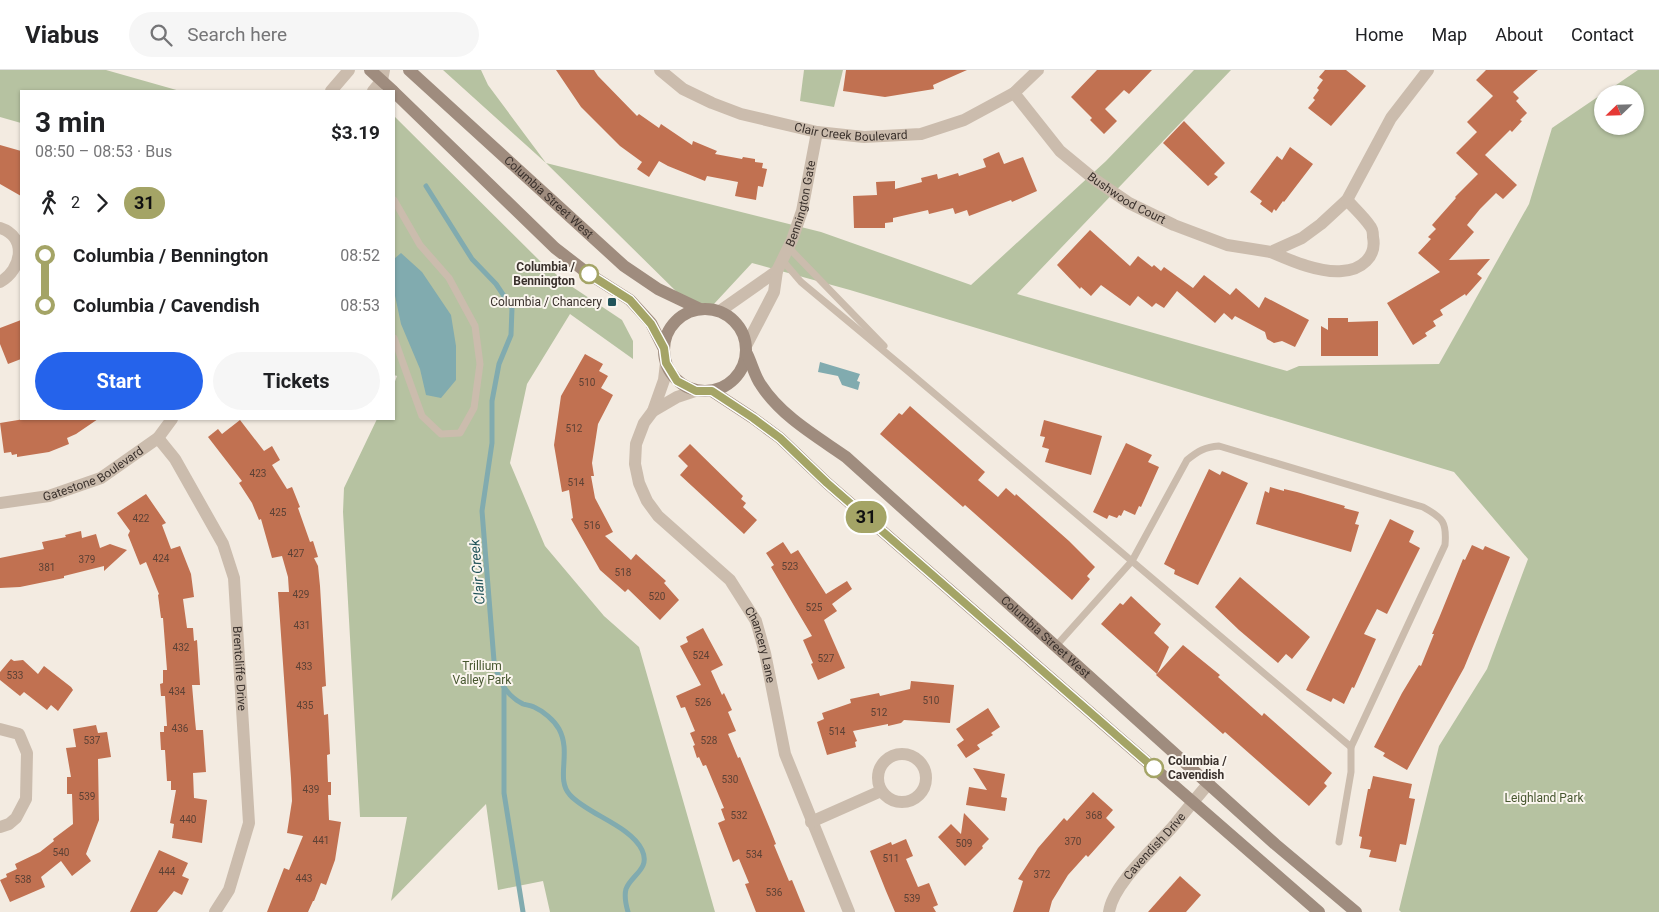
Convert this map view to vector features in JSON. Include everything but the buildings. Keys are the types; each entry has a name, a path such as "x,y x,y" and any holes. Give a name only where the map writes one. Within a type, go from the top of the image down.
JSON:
{"main road":[{"path":"370,70 383,75 393,90"},
{"name":"Columbia Street West","path":"409,70 624,266 658,289 700,309"},
{"path":"395,92 555,248 586,272 630,300 651,324 664,348"},
{"path":"700,309 720,311 730,316 744,334 747,349 743,367 736,378 725,387 712,391 696,391 677,381 666,363 664,348 666,337 671,326 684,315 700,309"},
{"name":"Columbia Street West","path":"747,349 760,384 771,398 798,424 846,457 1275,844 1356,912"},
{"path":"712,391 780,438 827,483 1319,912"}],"street":[{"path":"332,90 349,70"},
{"name":"Clair Creek Boulevard","path":"660,70 682,88 712,103 741,114 817,132 864,137 921,134 964,120 1014,93 1038,70"},
{"path":"1271,252 1302,238 1321,224 1347,200 1392,118 1428,70"},
{"path":"374,90 383,75"},
{"name":"Bushwood Court","path":"1014,93 1060,151 1094,179 1129,203 1174,225 1227,245 1271,252 1292,262 1315,268 1342,272 1359,268 1373,255 1372,227 1347,200"},
{"name":"Bennington Gate","path":"747,349 774,292 780,266 789,248 802,211 817,132"},
{"path":"0,228 11,234 17,243 19,257 17,267 8,277 0,282"},
{"path":"720,311 780,266"},
{"name":"Chancery Lane","path":"666,363 664,380 653,411 644,423 636,444 635,464 639,483 647,501 658,516 730,580 756,621 765,653 785,754 848,912"},
{"name":"Chancery Lane","path":"653,411 677,397 696,391"},
{"name":"Gatestone Boulevard","path":"0,503 49,496 101,478 158,438 171,420"},
{"name":"Brentcliffe Drive","path":"158,438 175,459 223,544 234,578 249,823 229,890 215,912"},
{"path":"0,729 19,734 27,753 26,799 16,818 9,824 0,827"},
{"name":"Cavendish Drive","path":"1109,912 1110,903 1123,881 1209,783"},
{"path":"811,822 881,791"}],"lane":[{"path":"395,202 420,244 449,278 475,326 480,364 474,408 460,433 442,434 422,416 395,341"},
{"path":"789,248 909,372"},
{"path":"780,266 909,372 1351,747"},
{"path":"1056,647 1132,561 1187,460 1197,451 1208,446 1219,446 1424,507 1438,515 1444,522 1446,532 1445,545 1351,747 1351,772 1339,842"}],"green space":[{"path":"0,70 106,70 176,90 20,90 20,123 0,117"},
{"path":"443,70 481,70 488,85 546,163"},
{"path":"804,70 843,70 834,107 800,101"},
{"name":"Leighland Park","path":"1194,70 1231,70 1017,294 1287,371 1299,366 1439,364 1529,204 1552,128 1594,99 1594,135 1644,135 1644,85 1616,85 1638,70 1659,70 1659,912 1401,912 1399,910 1439,746 1487,669 1528,559 1454,472 850,290 752,263 713,305 687,302 546,163 821,232 971,285 1106,161"},
{"name":"Trillium Valley Park","path":"395,117 541,262 568,284 622,320 633,341 633,359 570,314 527,384 510,463 545,546 604,616 639,647 715,912 550,912 543,881 498,890 486,804 391,901 407,817 360,817 343,512 344,488 377,420 395,420 395,381 397,376 395,375"}],"water":[{"path":"401,253 422,272 451,315 456,346 456,380 441,398 426,395 420,369 401,324 395,296 395,258"},
{"path":"820,362 860,374 857,381 860,382 858,390 842,385 838,376 818,372"}],"waterway":[{"name":"Clair Creek","path":"426,186 472,259 496,284 512,308 511,335 499,364 492,401 492,443 482,511 494,661 500,680 511,696 523,704 533,706 541,711 559,729 564,747 564,781 570,795 587,808 619,827 642,850 644,857 642,867 626,889 625,898 628,912"},
{"path":"504,688 504,793 523,912"}],"bus line":[{"name":"31","path":"589,274 630,300 651,324 664,348 664,356 669,370 677,381 696,391 712,391 780,438 827,483 1154,768"}],"place":[{"name":"Columbia / Bennington","path":"589,274"},
{"name":"Columbia / Chancery","path":"612,302"},
{"name":"Columbia / Cavendish","path":"1154,768"}]}
